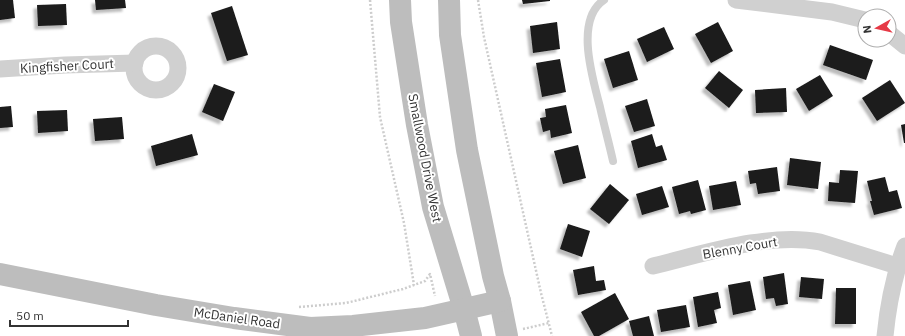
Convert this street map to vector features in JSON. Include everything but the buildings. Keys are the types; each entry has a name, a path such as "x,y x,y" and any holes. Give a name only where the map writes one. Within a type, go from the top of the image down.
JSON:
{"main road":[{"name":"Smallwood Drive West","path":"400,0 405,52 433,207 471,336"},
{"path":"449,0 450,36 467,150 493,276 500,301 506,336"},
{"name":"McDaniel Road","path":"0,274 164,306 234,318 310,328 353,326 425,318 500,301"}],"street":[{"path":"736,0 845,14 857,18"},
{"path":"897,39 905,46"},
{"name":"Kingfisher Court","path":"0,69 135,63"},
{"name":"Blenny Court","path":"653,266 762,242 807,239 897,266"},
{"path":"885,336 897,266 905,246"}],"lane":[{"path":"604,0 597,4 589,24 587,41 588,62 613,161"}],"path":[{"path":"370,0 381,122 404,223 414,285"},
{"path":"478,0 487,53 541,294 552,336"},
{"path":"293,307 346,302 403,290 425,281"}]}
